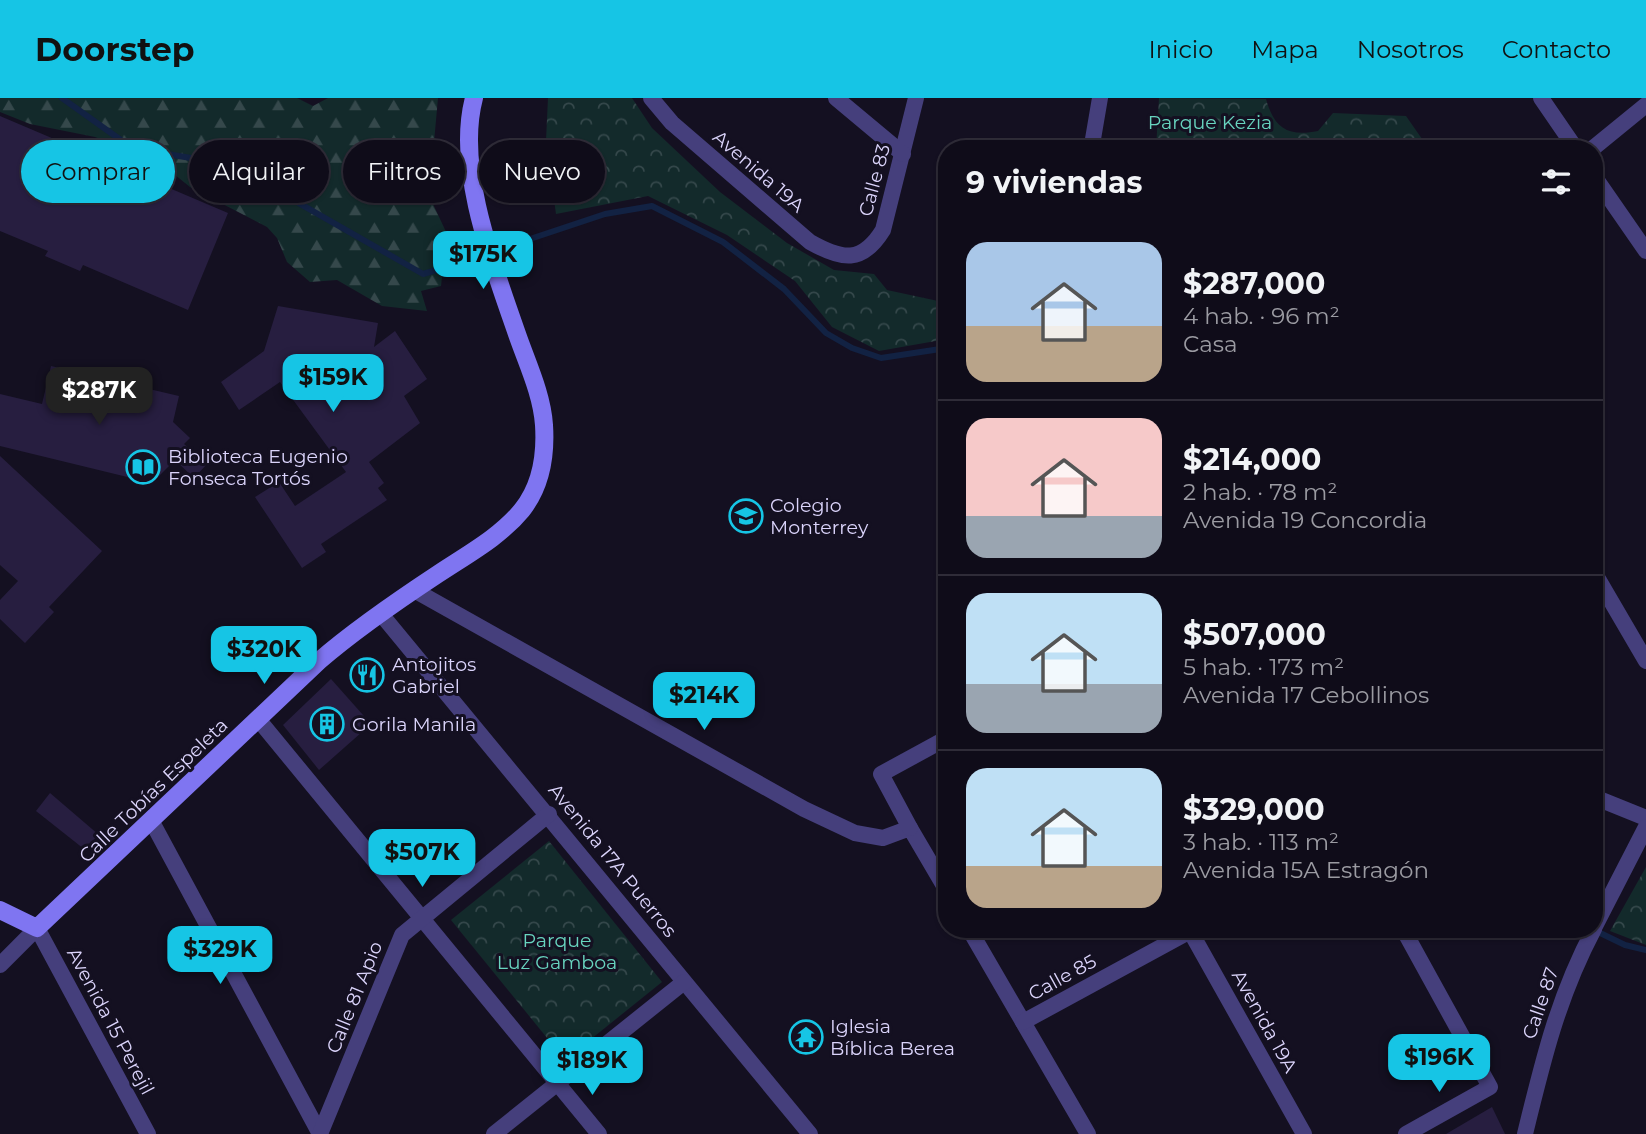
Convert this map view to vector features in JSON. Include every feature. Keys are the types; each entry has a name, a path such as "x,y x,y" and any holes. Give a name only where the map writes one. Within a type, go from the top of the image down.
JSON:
{"street":[{"name":"Calle Tobías Espeleta","path":"37,928 152,822 318,661 414,590 503,531 535,492 543,463 544,424 536,386 502,288 474,193 470,113 474,98"},
{"name":"Avenida 19A","path":"650,98 672,123 810,242 837,255 852,257"},
{"path":"836,98 903,154"},
{"name":"Calle 83","path":"852,257 864,253 875,243 883,230 915,98"},
{"path":"1093,139 1100,98"},
{"path":"1541,98 1570,140"},
{"path":"1603,140 1646,105"},
{"path":"1603,189 1646,251"},
{"path":"1603,587 1646,661"},
{"path":"414,590 814,814 855,833 883,838 910,828"},
{"name":"Avenida 17A Puerros","path":"381,614 550,814 810,1134"},
{"path":"258,719 599,1134"},
{"path":"938,743 881,774 938,876"},
{"path":"1603,801 1646,818"},
{"name":"Calle 81 Apio","path":"320,1134 402,935 550,814"},
{"path":"152,822 320,1134"},
{"name":"Calle 87","path":"1603,910 1646,827"},
{"path":"0,909 37,928 0,965"},
{"name":"Avenida 15 Perejil","path":"37,928 148,1134"},
{"path":"974,938 1088,1134"},
{"name":"Calle 85","path":"1023,1022 1176,938"},
{"name":"Avenida 19A","path":"1195,938 1304,1134"},
{"path":"1406,1134 1490,1087 1408,938"},
{"name":"Calle 87","path":"1525,1134 1552,1024 1589,938"},
{"path":"494,1134 684,982"}],"green space":[{"path":"0,98 297,98 313,106 328,98 438,98 434,140 343,140 343,203 433,203 447,234 441,286 421,291 427,311 382,306 337,280 310,282 287,262 277,238 267,227 221,203 329,203 329,140 189,140 189,186 175,175 175,140 103,140 30,124 0,112"},
{"path":"548,98 632,98 652,128 720,192 787,243 834,270 874,274 887,290 938,301 938,341 879,351 832,327 795,281 727,235 648,196 556,214 554,203 605,203 605,140 546,140"},
{"name":"Parque Kezia","path":"1159,98 1266,99 1278,123 1298,133 1318,131 1333,113 1406,116 1423,140 1157,140"},
{"name":"Parque Luz Gamboa","path":"549,841 662,982 565,1060 451,920"},
{"path":"1646,867 1646,945 1610,931"}],"building":[{"path":"0,116 56,140 21,140 21,203 175,203 175,190 189,196 189,203 204,203 228,213 188,310 83,265 80,271 45,256 48,251 0,231"},
{"path":"278,306 378,323 374,347 395,331 427,379 404,396 420,423 369,462 384,483 378,488 387,500 321,544 326,552 302,568 255,497 279,482 295,506 346,472 280,382 239,410 221,382 264,351"},
{"path":"51,366 179,396 173,422 190,438 184,444 207,464 194,478 175,460 152,483 0,446 0,394 42,404"},
{"path":"0,456 102,551 49,607 54,612 25,643 0,619 0,600 18,581 0,565"},
{"name":"Gorila Manila","path":"331,679 371,724 319,770 283,725"},
{"path":"50,793 99,835 84,849 36,811"},
{"path":"1492,1107 1505,1134 1446,1134"}],"waterway":[{"path":"62,98 132,148 232,165 423,274 474,259"},
{"path":"518,243 605,214 652,206 723,242 784,289 826,333 852,348 881,358 938,349"},
{"path":"1603,934 1625,945 1646,950"}],"place":[{"name":"Biblioteca Eugenio Fonseca Tortós","path":"143,467"},
{"name":"Colegio Monterrey","path":"746,516"},
{"name":"Antojitos Gabriel","path":"367,675"},
{"name":"Gorila Manila","path":"327,724"},
{"name":"Iglesia Bíblica Berea","path":"806,1037"}]}
